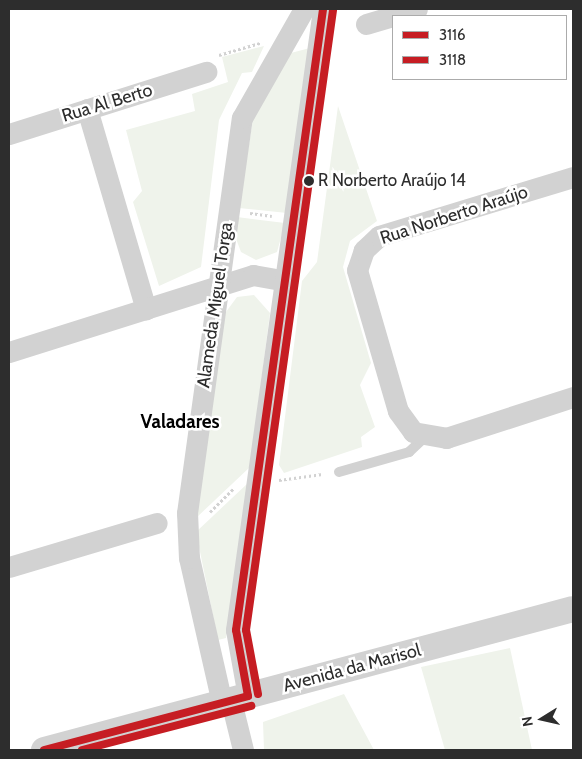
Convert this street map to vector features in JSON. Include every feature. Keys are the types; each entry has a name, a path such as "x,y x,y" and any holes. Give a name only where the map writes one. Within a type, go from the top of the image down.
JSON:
{"street":[{"name":"Alameda Miguel Torga","path":"234,700 186,529 217,287 242,118 304,9"},
{"path":"242,750 234,700 236,630 296,220 323,9"},
{"path":"397,15 417,9"},
{"path":"366,24 392,16"},
{"name":"Rua Al Berto","path":"9,134 206,72"},
{"path":"87,109 146,310"},
{"name":"Rua Norberto Araújo","path":"424,438 405,426 398,411 358,283 364,250 380,236 573,177"},
{"path":"9,352 253,275 287,281"},
{"path":"424,438 446,438 573,397"},
{"path":"9,567 157,523"},
{"name":"Avenida da Marisol","path":"44,750 573,609"}],"lane":[{"path":"339,472 409,452 424,438"}],"path":[{"path":"228,210 296,220"},
{"path":"259,476 281,480 339,472"}],"shaded area":[{"path":"264,46 252,72 242,73 219,120 201,267 159,286 133,202 142,191 126,130 195,111 192,94 228,82 222,57"},
{"path":"310,48 287,213 239,208 253,119 287,54"},
{"path":"338,106 377,221 350,241 343,267 371,363 360,385 375,427 361,437 362,447 284,473 279,465 302,281 317,262"},
{"path":"237,217 285,223 277,252 256,260 241,252 235,236"},
{"path":"254,295 270,313 250,467 196,518 223,316 237,297"},
{"path":"248,483 226,638 218,640 196,532"},
{"path":"510,648 532,750 445,750 421,667"},
{"path":"344,694 374,750 264,750 263,722"}],"transit line":[{"name":"3116","path":"248,696 236,630 323,9"},
{"name":"3118","path":"258,694 246,630 333,10"},
{"name":"3116","path":"44,750 248,696"},
{"name":"3118","path":"82,750 251,706"}],"place":[{"name":"R Norberto Araújo 14","path":"309,181"}],"district":[{"name":"Valadares","path":"180,422"}]}
